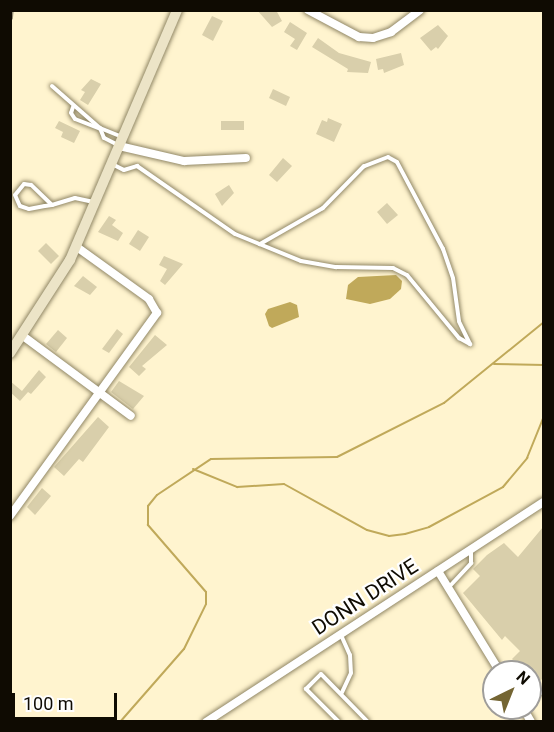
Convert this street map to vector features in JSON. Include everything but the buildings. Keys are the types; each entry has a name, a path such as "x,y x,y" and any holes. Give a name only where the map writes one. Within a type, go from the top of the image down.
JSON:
{"main road":[{"path":"10,353 23,336 77,247 174,12"}],"street":[{"path":"308,10 359,37 373,38 391,32 420,10"},
{"path":"121,142 184,161 246,158"},
{"path":"10,516 157,313 149,299 77,247"},
{"path":"23,336 131,416"},
{"name":"DONN DRIVE","path":"206,722 543,502"},
{"path":"438,571 493,660"}],"lane":[{"path":"52,86 100,129 121,142"},
{"path":"73,106 71,113 75,119 100,129 104,138 121,142"},
{"path":"111,164 124,170 137,166 216,222 260,243 302,261 336,267 393,268 407,275 459,339 470,344 459,321 453,278 443,249 397,162 388,157 364,166 323,208 260,243"},
{"path":"52,205 31,185 24,184 15,195 20,206 29,209 52,205 75,198 95,202"},
{"path":"449,588 471,563 471,549"},
{"path":"341,634 350,655 351,673 342,692"},
{"path":"339,722 306,689 321,674 342,692 368,722"}],"shaded area":[{"path":"396,275 402,281 401,289 390,299 370,304 346,299 348,285 358,277"},
{"path":"290,302 297,305 299,317 272,328 269,326 265,314 268,309"}],"waterway":[{"path":"120,722 184,649 206,604 206,592 148,525 148,506 157,495 211,459 337,457 444,403 544,322"},
{"path":"494,364 544,365"},
{"path":"193,469 237,487 284,484 367,530 389,536 405,534 429,527 503,487 527,458 544,416"}],"railway":[{"path":"10,19 11,10"}]}
